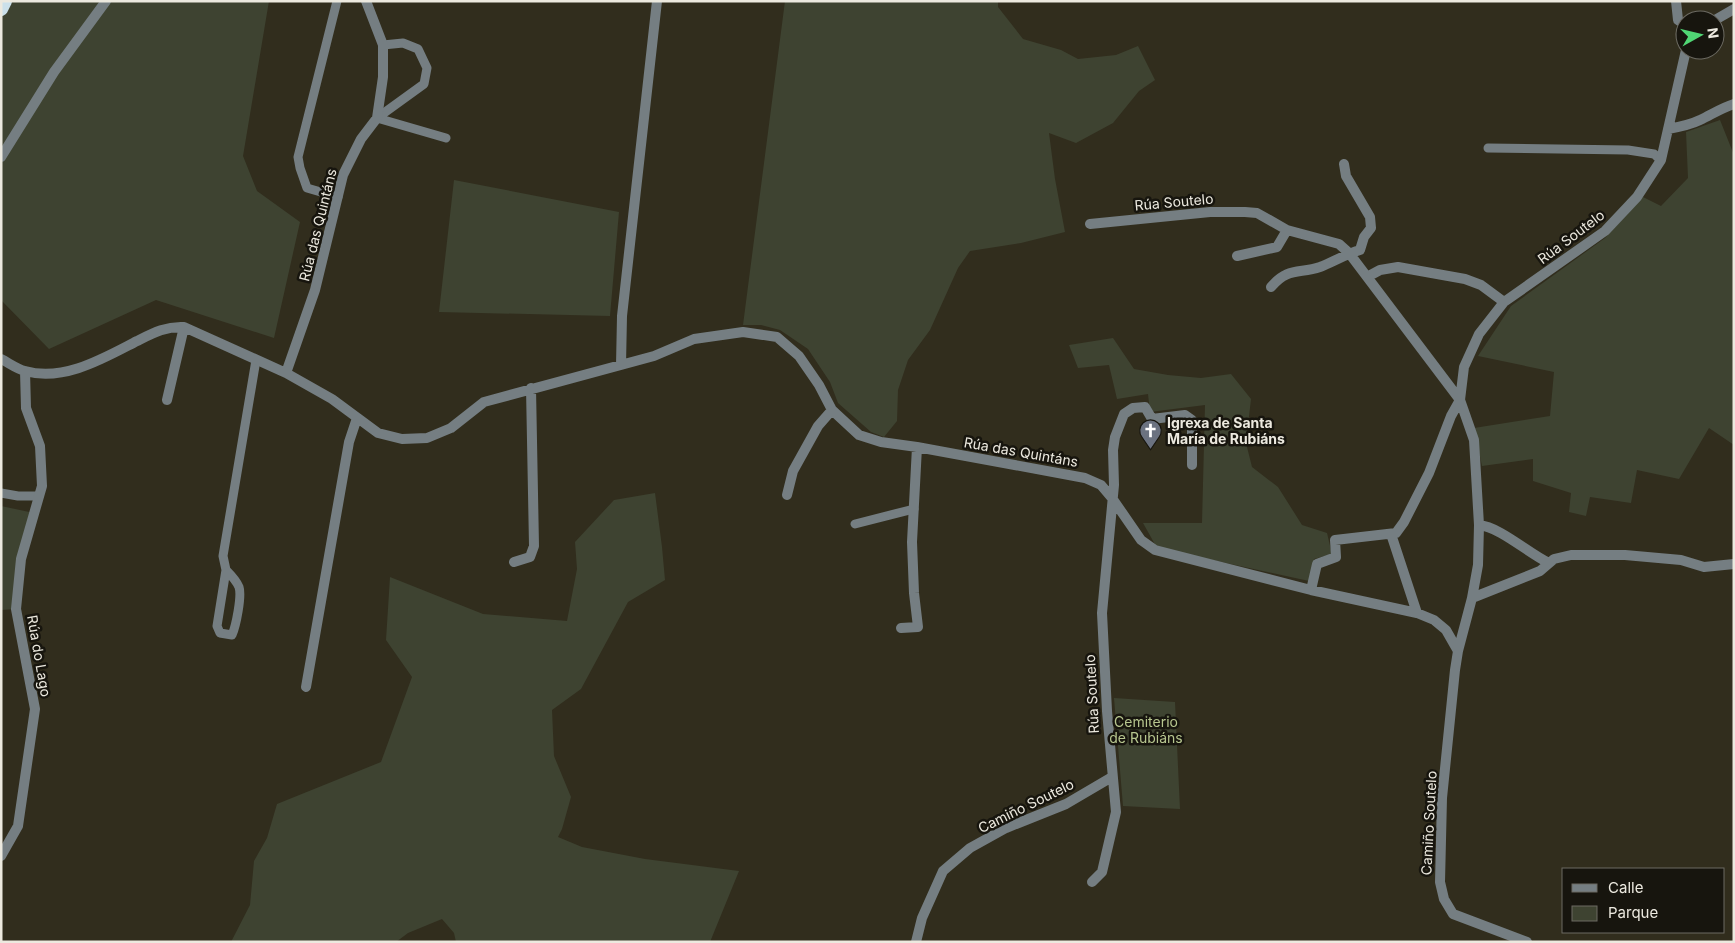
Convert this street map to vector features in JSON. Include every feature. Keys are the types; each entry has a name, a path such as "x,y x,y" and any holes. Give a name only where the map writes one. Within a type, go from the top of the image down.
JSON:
{"highway":[{"path":"1,9 5,1"}],"street":[{"path":"1,157 54,72 106,1"},
{"name":"Rúa das Quintáns","path":"286,374 315,290 343,174 361,139 377,118 383,76 383,45 366,1"},
{"path":"621,365 622,316 657,1"},
{"name":"Rúa Soutelo","path":"1391,534 1396,533 1404,522 1429,473 1451,416 1460,400 1464,366 1479,334 1504,302 1605,231 1637,197 1661,160 1684,60"},
{"path":"1668,129 1682,127 1734,104"},
{"path":"1271,287 1279,278 1299,270 1318,268 1349,253 1360,250 1364,236 1371,228 1370,217 1346,176 1344,164"},
{"name":"Rúa Soutelo","path":"1090,224 1210,212 1258,213 1287,230 1340,244 1349,253 1460,400 1474,440 1479,525 1478,565 1472,598 1458,651"},
{"path":"1237,256 1277,247 1287,230"},
{"path":"1367,277 1380,270 1398,267 1465,279 1481,285 1504,302"},
{"name":"Rúa das Quintáns","path":"24,371 46,374 67,371 90,364 157,331 175,327 184,328 286,374 332,399 378,433 402,440 426,438 451,428 484,402 654,356 694,339 743,332 777,337 799,356 832,410 859,435 881,442 1085,478 1101,485 1112,498"},
{"path":"168,400 184,328"},
{"path":"1,359 24,371"},
{"name":"Rúa do Lago","path":"1,856 18,826 35,709 16,609 22,559 42,486 40,446 26,408 24,371"},
{"path":"514,562 530,557 534,546 531,388"},
{"name":"Rúa Soutelo","path":"1092,882 1102,872 1116,812 1112,777 1102,612 1112,498 1113,450 1115,437 1124,414 1133,408 1145,407 1152,419 1185,415 1192,420 1192,465"},
{"path":"787,495 793,471 818,426 832,410"},
{"path":"306,687 349,442 357,418"},
{"path":"901,628 918,627 914,593 912,542 917,447"},
{"path":"1112,498 1141,540 1155,550 1311,590 1417,613 1434,620 1446,630 1458,651"},
{"path":"1479,525 1489,526 1535,557 1549,563"},
{"path":"1311,590 1317,564 1336,557 1334,540 1391,534 1417,613"},
{"path":"1472,598 1540,571 1554,559 1571,555 1625,555 1681,560 1704,566 1734,564"},
{"name":"Camiño Soutelo","path":"1458,651 1442,798 1440,882 1444,899 1453,914 1527,942"},
{"name":"Camiño Soutelo","path":"916,942 922,918 944,871 970,848 1006,828 1066,804 1112,777"}],"lane":[{"path":"337,1 298,157 306,188 338,198"},
{"path":"377,118 424,84 427,68 418,49 403,43 383,45"},
{"path":"377,118 446,138"},
{"path":"1488,148 1628,150 1654,154 1661,160"},
{"path":"226,570 235,579 240,589 236,628 232,635 220,632 217,626 226,570 223,556 256,360"},
{"path":"1,493 18,496 39,496"},
{"path":"855,524 914,509"}],"green space":[{"path":"1,1 269,1 243,156 257,191 300,222 274,338 156,300 49,349 1,300"},
{"path":"785,1 998,1 998,7 1023,39 1061,50 1078,59 1116,55 1138,46 1155,80 1139,91 1113,123 1076,143 1049,133 1065,232 1021,243 970,251 958,268 930,330 908,360 898,390 897,421 884,437 871,432 838,403 830,382 808,349 780,330 761,325 743,325"},
{"path":"1720,120 1734,155 1734,445 1709,428 1679,479 1637,470 1631,503 1590,497 1586,516 1569,512 1571,493 1533,481 1533,459 1482,466 1474,428 1550,416 1554,372 1478,356 1511,306 1605,238 1643,197 1661,206 1688,178 1686,132"},
{"path":"454,180 619,212 610,316 439,312"},
{"path":"1113,338 1134,369 1201,378 1231,374 1251,399 1246,443 1252,467 1278,487 1302,525 1327,533 1332,554 1314,559 1309,581 1157,548 1143,523 1202,523 1205,405 1150,412 1148,394 1117,399 1109,365 1078,368 1069,345"},
{"path":"655,493 665,580 628,602 581,689 552,710 554,756 571,797 558,837 582,847 645,859 739,871 710,942 456,942 454,933 442,919 408,933 396,942 231,942 250,905 254,861 267,838 277,804 381,762 412,677 386,640 390,577 483,614 567,621 577,569 575,542 614,500"},
{"path":"1,506 34,513 16,609 1,610"},
{"name":"Cemiterio de Rubiáns","path":"1114,698 1175,702 1180,809 1123,806"}],"place":[{"name":"Igrexa de Santa María de Rubiáns","path":"1151,450"}]}
